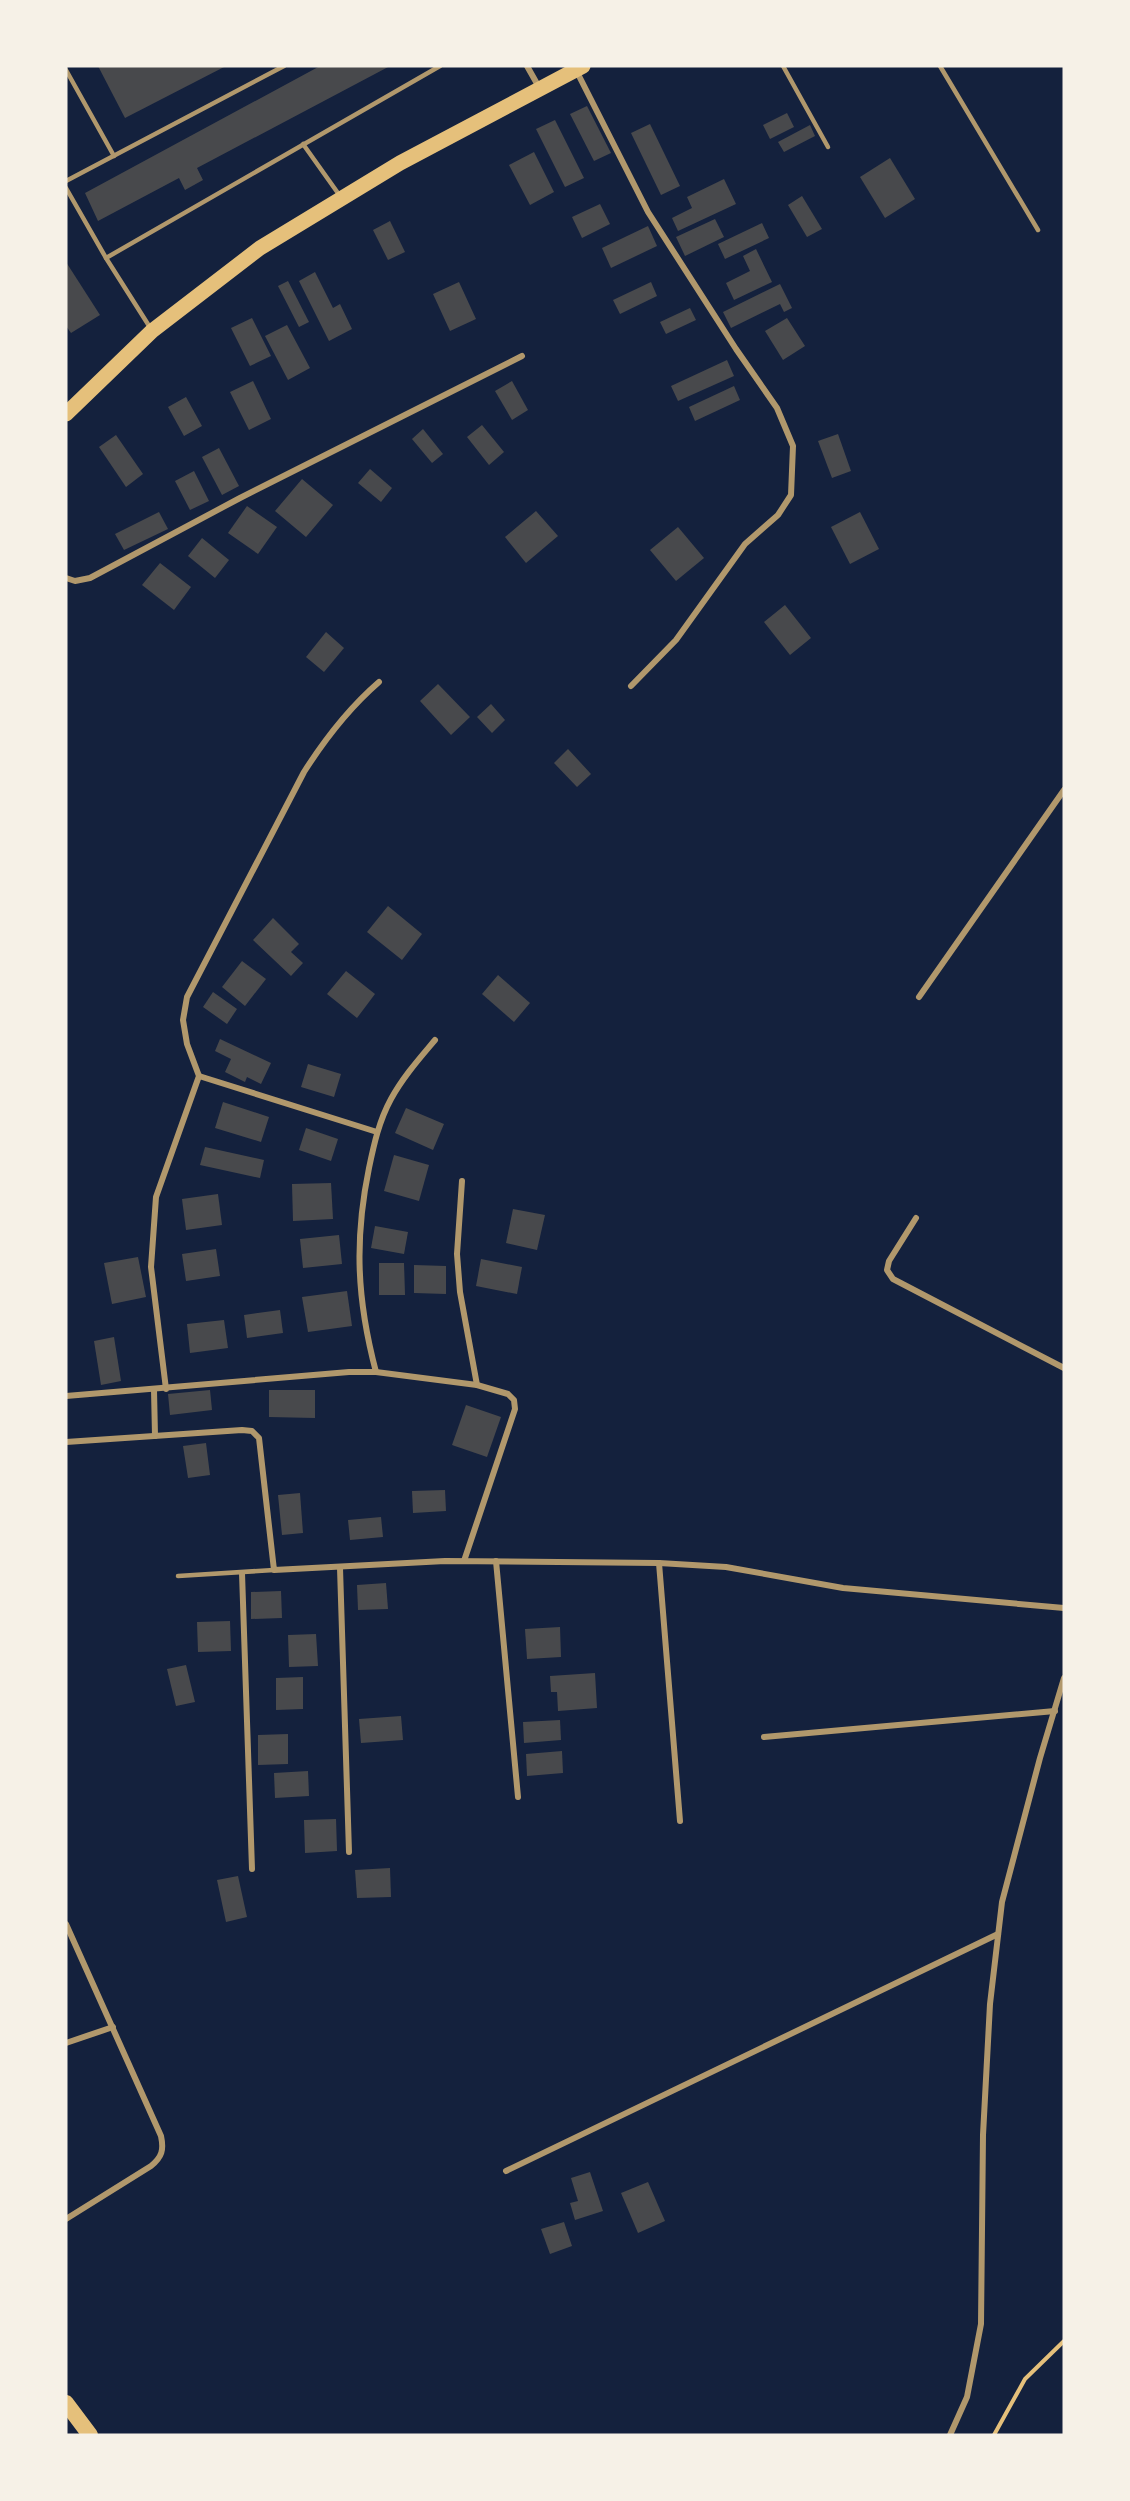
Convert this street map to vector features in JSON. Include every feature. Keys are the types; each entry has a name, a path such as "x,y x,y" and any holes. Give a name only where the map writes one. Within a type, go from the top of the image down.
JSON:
{"highway":[{"path":"66,2403 90,2435"}],"main road":[{"path":"66,414 152,331 260,248 400,163 579,68"}],"street":[{"path":"527,66 540,89"},
{"path":"579,68 648,212 736,349 777,408 793,446 791,495 778,515 745,544 676,640 631,686"},
{"path":"66,579 75,581 90,578 240,498 522,356"},
{"path":"166,1389 151,1267 156,1197 199,1076 183,1020 187,998 304,772 344,718 379,682"},
{"path":"919,997 1064,790"},
{"path":"376,1372 360,1296 360,1214 377,1132 405,1076 435,1040"},
{"path":"199,1076 377,1132"},
{"path":"462,1181 457,1254 460,1292 477,1385"},
{"path":"916,1218 889,1261 887,1270 893,1279 1064,1368"},
{"path":"66,1396 349,1372 376,1372 477,1385 508,1394 514,1400 515,1409 464,1561"},
{"path":"154,1390 155,1436"},
{"path":"66,1442 252,1431 259,1438 273,1570 464,1561 659,1563 726,1567 843,1588 1064,1608"},
{"path":"496,1561 518,1797"},
{"path":"659,1563 680,1821"},
{"path":"340,1568 349,1852"},
{"path":"242,1573 252,1869"},
{"path":"950,2435 967,2397 981,2324 983,2135 990,2004 1002,1902 1064,1678"},
{"path":"764,1737 1055,1711"},
{"path":"66,1924 164,2147 162,2154 151,2166 66,2219"},
{"path":"506,2171 998,1934"},
{"path":"66,2043 113,2027"}],"lane":[{"path":"66,181 284,66"},
{"path":"106,258 440,66"},
{"path":"783,66 828,147"},
{"path":"940,66 1038,230"},
{"path":"66,70 114,156"},
{"path":"303,144 341,198"},
{"path":"66,188 152,331"},
{"path":"178,1576 273,1570"}],"path":[{"path":"994,2435 1025,2379 1064,2341"}],"building":[{"path":"98,66 226,66 125,118"},
{"path":"320,66 390,66 197,168 203,180 185,190 179,178 98,221 85,193"},
{"path":"587,106 611,153 594,161 570,114"},
{"path":"787,113 794,127 770,139 763,125"},
{"path":"555,120 584,178 565,187 536,129"},
{"path":"650,124 680,186 661,195 631,133"},
{"path":"810,125 815,136 784,152 778,142"},
{"path":"534,152 554,192 530,205 509,165"},
{"path":"890,158 915,199 885,218 860,177"},
{"path":"724,179 736,204 678,231 672,218 692,208 687,197"},
{"path":"802,196 822,229 807,237 788,205"},
{"path":"600,204 610,224 582,238 572,217"},
{"path":"715,219 724,237 685,256 676,237"},
{"path":"390,221 405,252 388,260 373,230"},
{"path":"762,223 769,238 725,259 718,244"},
{"path":"648,226 657,246 611,268 602,248"},
{"path":"756,249 772,282 734,300 726,283 750,271 743,256"},
{"path":"66,262 100,315 71,333 66,326"},
{"path":"315,272 333,308 340,304 352,329 329,341 299,281"},
{"path":"288,281 309,322 299,327 278,286"},
{"path":"459,282 476,319 450,331 433,294"},
{"path":"651,282 657,296 620,314 613,300"},
{"path":"780,284 792,308 784,312 780,304 731,328 723,312"},
{"path":"690,308 696,320 666,334 660,322"},
{"path":"252,318 271,356 250,366 231,328"},
{"path":"787,318 805,346 783,360 765,331"},
{"path":"287,325 310,368 288,380 265,336"},
{"path":"727,360 734,376 678,401 671,386"},
{"path":"253,381 271,419 249,430 230,392"},
{"path":"512,381 528,410 512,420 495,391"},
{"path":"734,386 740,400 695,421 689,407"},
{"path":"186,397 202,426 184,436 168,407"},
{"path":"482,425 504,452 489,465 467,437"},
{"path":"423,429 443,454 432,463 412,439"},
{"path":"838,434 851,471 832,478 818,441"},
{"path":"116,435 143,474 126,487 99,447"},
{"path":"219,448 239,486 222,495 202,457"},
{"path":"370,469 392,488 381,502 358,483"},
{"path":"194,471 209,501 190,510 175,481"},
{"path":"302,479 333,505 306,537 275,511"},
{"path":"247,506 277,527 258,554 228,533"},
{"path":"536,511 558,536 526,563 505,537"},
{"path":"159,512 168,529 124,550 115,534"},
{"path":"860,512 879,549 850,564 831,527"},
{"path":"678,527 704,558 676,581 650,550"},
{"path":"202,538 229,560 215,578 188,556"},
{"path":"160,563 191,587 174,610 142,585"},
{"path":"785,605 811,638 790,655 764,622"},
{"path":"326,632 344,648 324,672 306,657"},
{"path":"438,684 470,717 451,735 420,701"},
{"path":"491,704 505,720 492,733 477,717"},
{"path":"568,749 591,774 577,787 554,763"},
{"path":"388,906 422,934 402,960 367,932"},
{"path":"273,918 299,944 291,952 303,963 291,976 253,940"},
{"path":"242,961 266,979 245,1006 222,987"},
{"path":"346,971 375,994 357,1018 327,994"},
{"path":"498,975 530,1003 514,1022 482,994"},
{"path":"213,992 237,1009 227,1024 203,1007"},
{"path":"220,1039 271,1063 261,1084 247,1077 245,1082 225,1072 231,1059 215,1051"},
{"path":"308,1064 341,1074 334,1097 301,1087"},
{"path":"223,1102 269,1117 261,1142 215,1128"},
{"path":"406,1108 444,1124 433,1150 395,1133"},
{"path":"306,1128 338,1139 331,1161 299,1150"},
{"path":"205,1147 264,1160 260,1178 200,1165"},
{"path":"394,1155 429,1165 419,1201 384,1191"},
{"path":"331,1183 333,1219 293,1221 292,1184"},
{"path":"218,1194 222,1225 186,1230 182,1199"},
{"path":"513,1209 545,1215 537,1250 506,1243"},
{"path":"375,1226 408,1232 404,1254 371,1248"},
{"path":"339,1235 342,1264 303,1268 300,1239"},
{"path":"216,1249 220,1276 186,1281 182,1254"},
{"path":"138,1257 146,1297 112,1304 104,1263"},
{"path":"481,1259 522,1267 517,1294 476,1286"},
{"path":"379,1263 404,1263 405,1295 379,1295"},
{"path":"414,1265 446,1266 446,1294 414,1293"},
{"path":"347,1291 352,1326 308,1332 302,1297"},
{"path":"280,1310 283,1333 247,1338 244,1315"},
{"path":"224,1320 228,1348 190,1353 187,1324"},
{"path":"114,1337 121,1381 101,1385 94,1341"},
{"path":"210,1390 212,1410 170,1415 168,1394"},
{"path":"269,1390 315,1390 315,1418 269,1417"},
{"path":"466,1405 501,1417 487,1457 452,1445"},
{"path":"206,1443 210,1475 188,1478 183,1446"},
{"path":"445,1490 446,1511 413,1513 412,1491"},
{"path":"300,1493 303,1533 282,1535 278,1495"},
{"path":"381,1517 383,1537 350,1540 348,1520"},
{"path":"386,1583 388,1609 358,1610 357,1585"},
{"path":"281,1591 282,1618 251,1619 251,1592"},
{"path":"230,1621 231,1651 198,1652 197,1622"},
{"path":"560,1627 561,1657 527,1659 525,1629"},
{"path":"316,1634 318,1666 289,1667 288,1635"},
{"path":"186,1665 195,1702 176,1706 167,1669"},
{"path":"595,1673 597,1708 558,1711 557,1692 551,1692 550,1676"},
{"path":"303,1677 303,1709 276,1710 276,1678"},
{"path":"401,1716 403,1740 361,1743 359,1719"},
{"path":"560,1720 561,1740 524,1743 523,1722"},
{"path":"288,1734 288,1764 258,1765 258,1735"},
{"path":"562,1751 563,1773 527,1776 526,1754"},
{"path":"308,1771 309,1796 275,1798 274,1773"},
{"path":"336,1819 337,1851 305,1853 304,1820"},
{"path":"390,1868 391,1897 357,1898 355,1870"},
{"path":"238,1876 247,1917 226,1922 217,1880"},
{"path":"590,2172 603,2211 575,2220 570,2203 578,2201 571,2178"},
{"path":"648,2182 665,2221 638,2233 621,2193"},
{"path":"564,2222 572,2246 550,2254 541,2229"}]}
